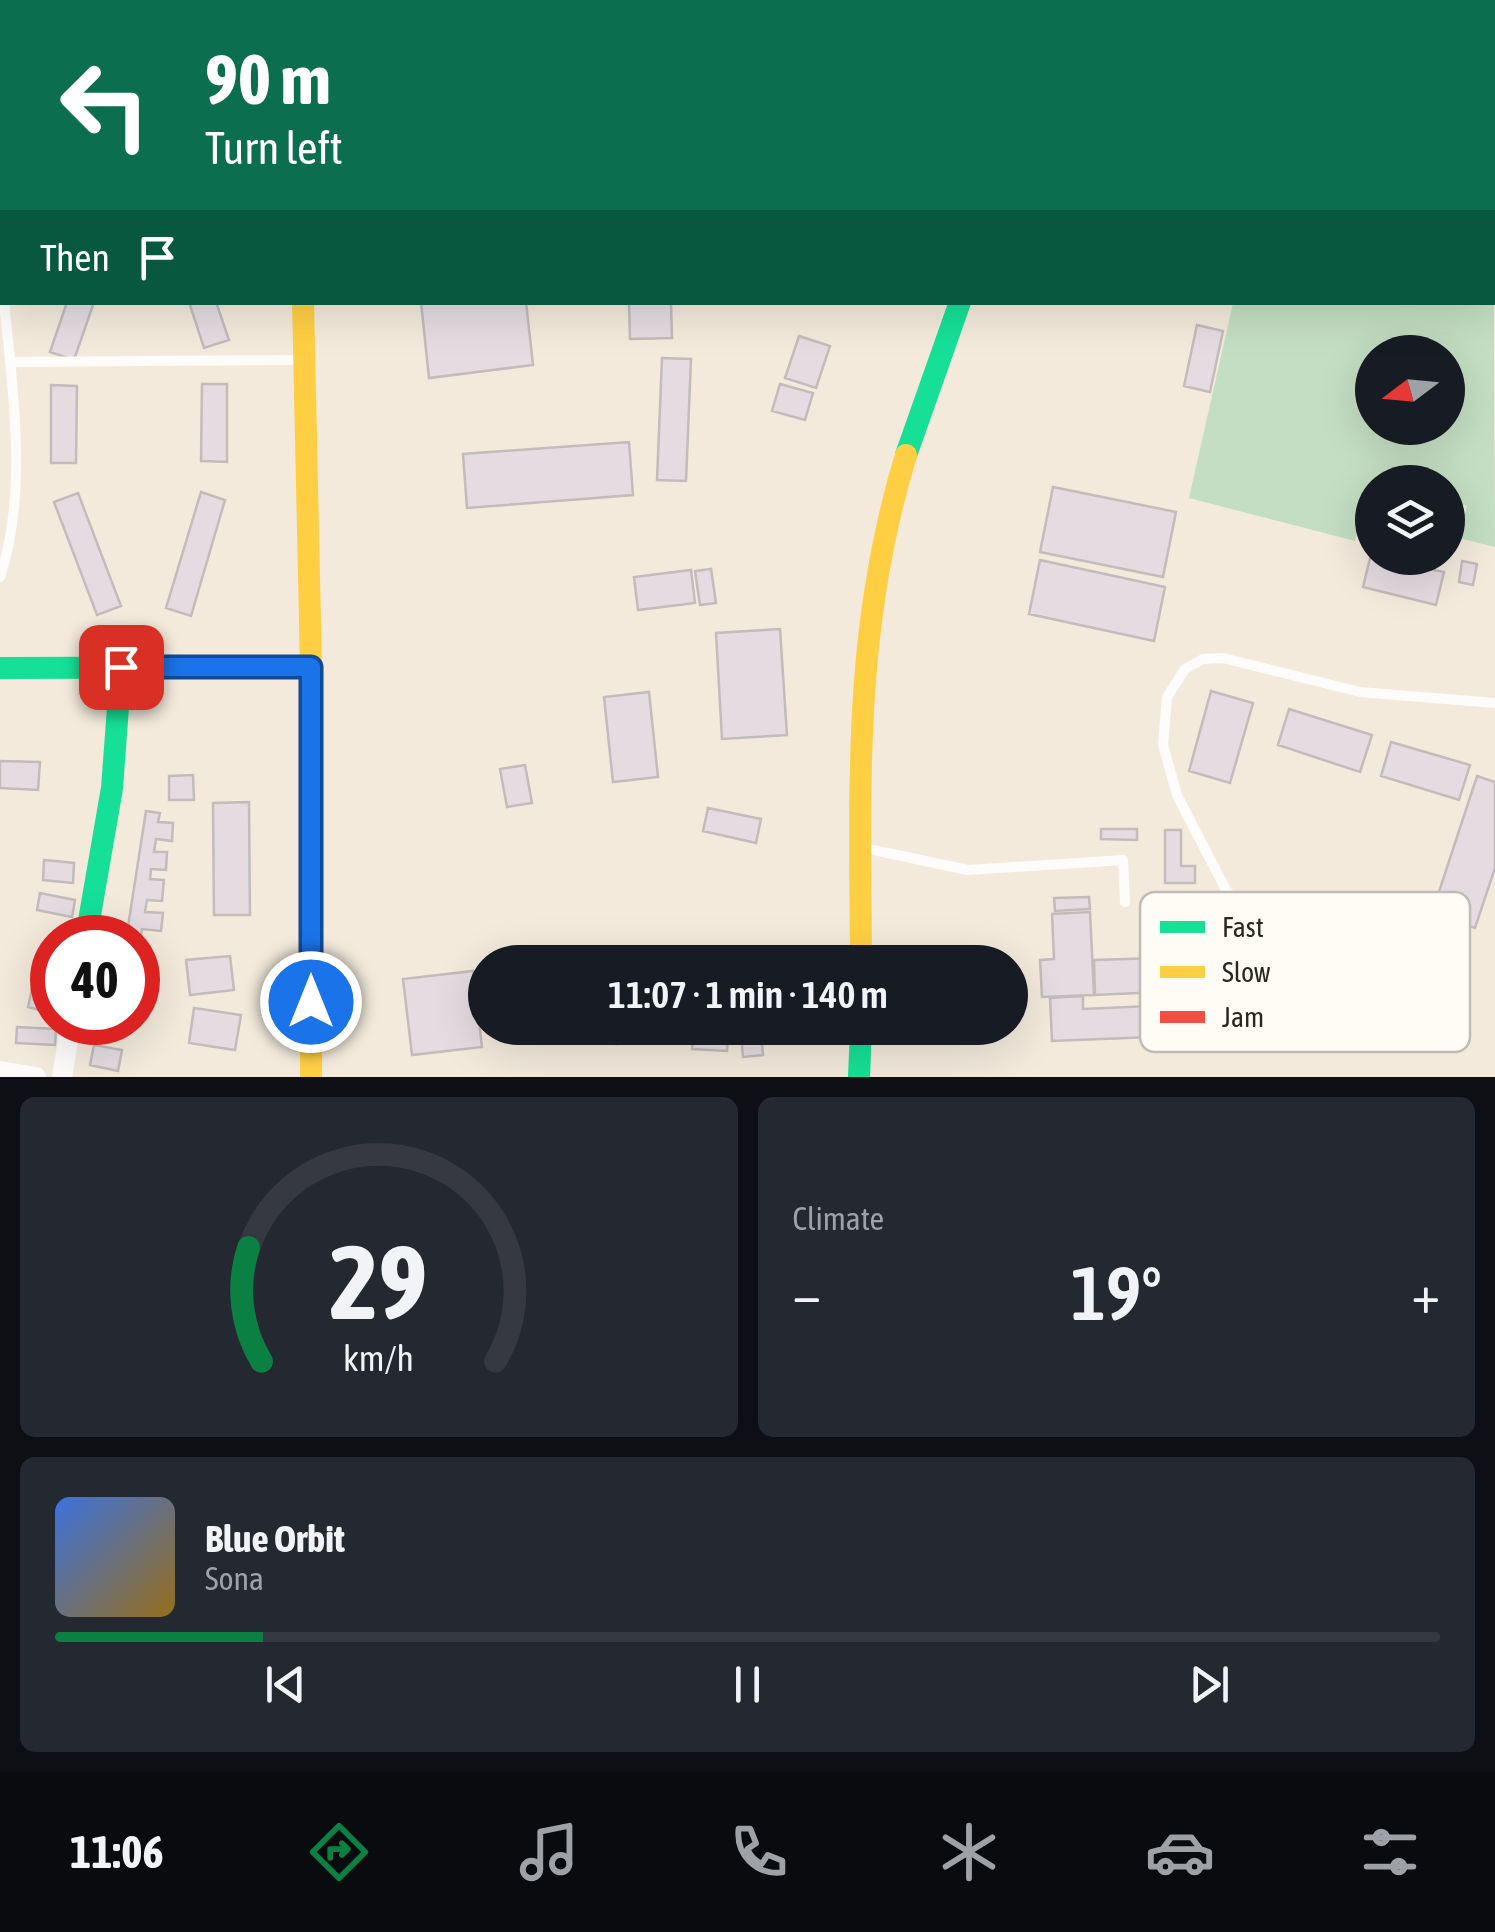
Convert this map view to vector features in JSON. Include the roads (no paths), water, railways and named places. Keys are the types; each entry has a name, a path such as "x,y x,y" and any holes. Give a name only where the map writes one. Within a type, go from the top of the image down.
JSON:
{"street":[{"path":"304,305 311,667 311,1077"},
{"path":"861,945 859,745 874,589 916,413 959,305"},
{"path":"90,915 112,788 121,667"},
{"path":"0,668 311,667"},
{"path":"62,1077 67,1045"},
{"path":"859,1077 860,1045"},
{"path":"0,1071 36,1077"}],"lane":[{"path":"0,577 12,542 16,496 4,305"},
{"path":"10,362 305,360"},
{"path":"1228,892 1178,795 1162,744 1167,697 1185,668 1203,659 1223,658 1360,692 1495,703"},
{"path":"858,847 968,870 1122,860 1124,902"}]}
